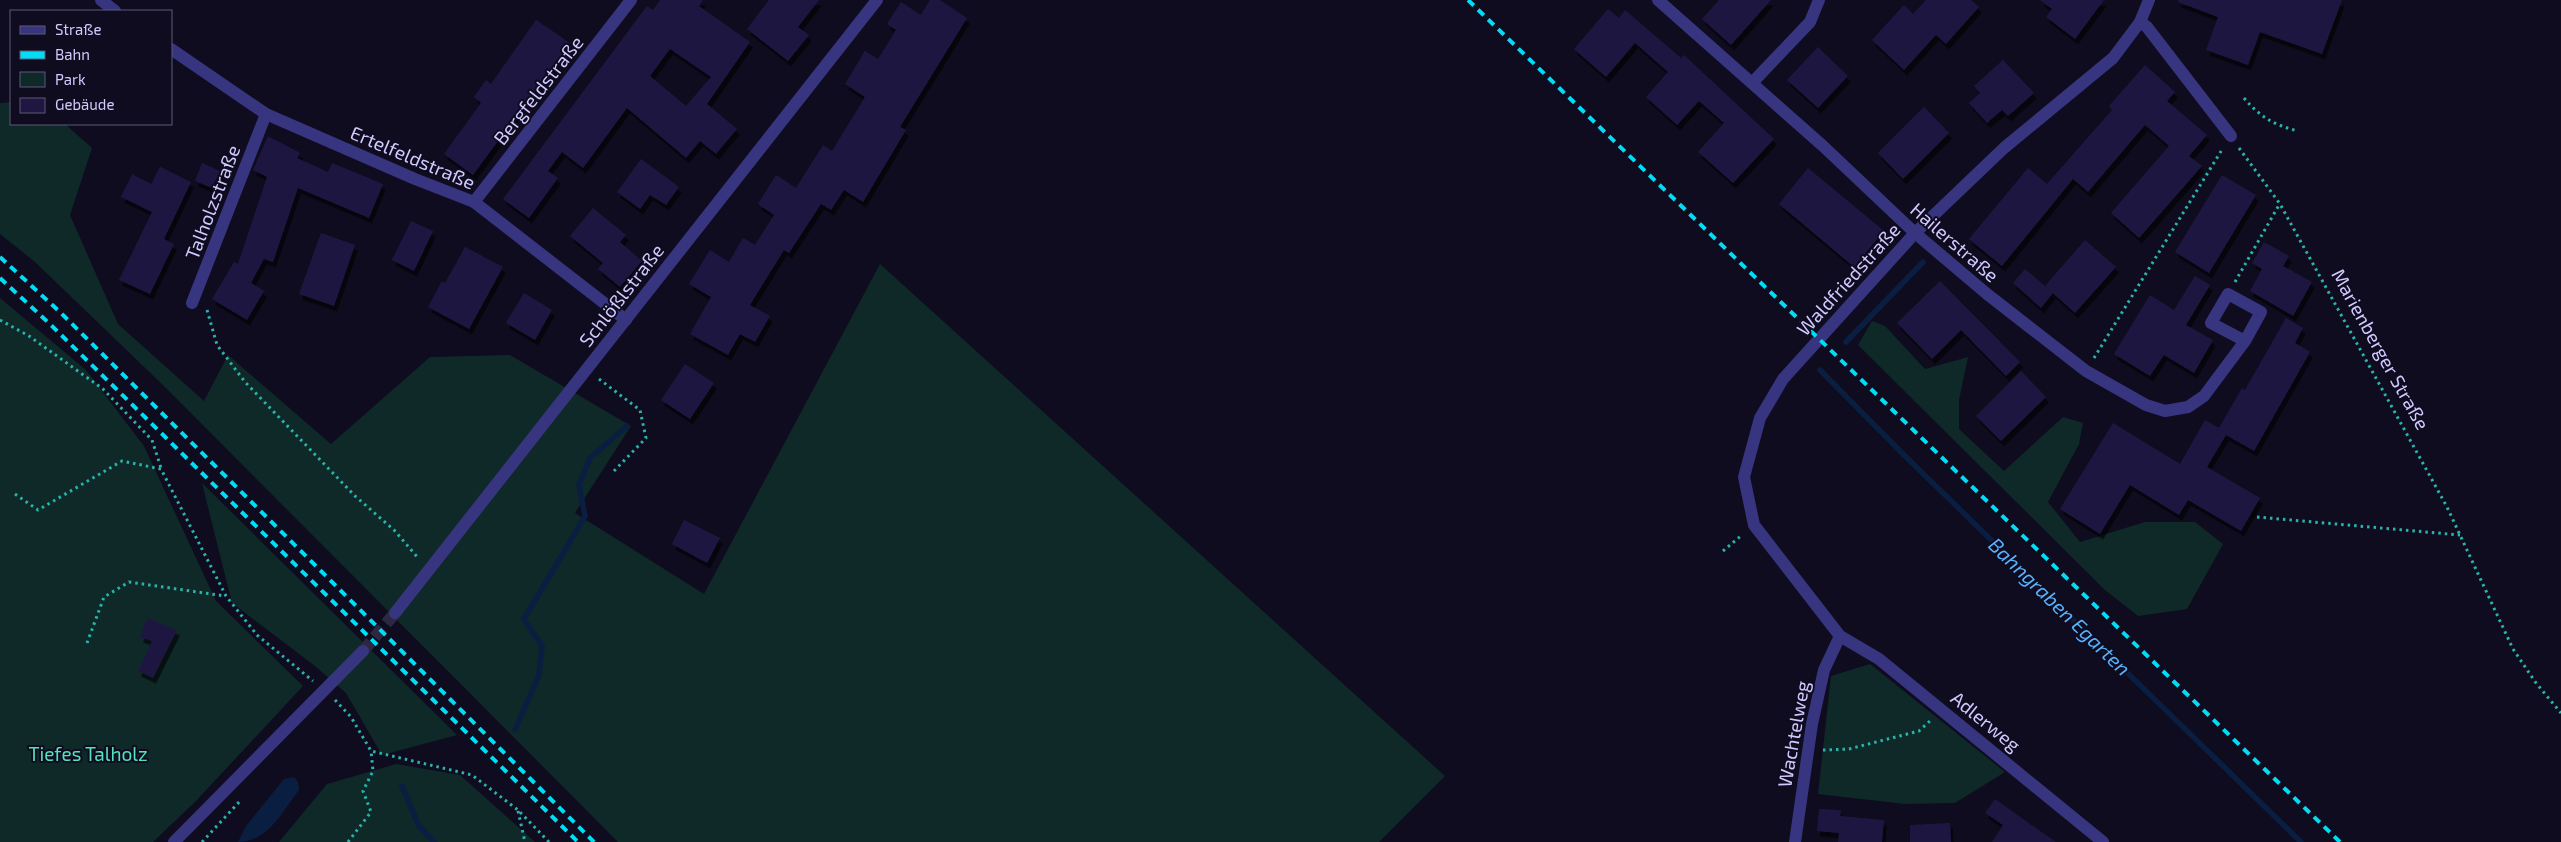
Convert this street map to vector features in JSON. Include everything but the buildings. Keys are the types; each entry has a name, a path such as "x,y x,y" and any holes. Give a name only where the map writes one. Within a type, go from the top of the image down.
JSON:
{"street":[{"path":"101,0 115,10"},
{"name":"Bergfeldstraße","path":"474,202 631,0"},
{"name":"Schlößlstraße","path":"395,613 877,0"},
{"name":"Hailerstraße","path":"1658,0 1752,83 1914,233 1987,294 2086,371 2146,405 2165,411 2188,407 2204,396 2245,342 2261,312 2228,294"},
{"path":"1752,83 1810,22 1820,0"},
{"name":"Waldfriedstraße","path":"1840,636 1754,525 1744,477 1760,418 1783,379 1914,233 2004,148 2113,58 2140,22 2149,0"},
{"path":"2140,22 2147,27 2231,136"},
{"name":"Ertelfeldstraße","path":"172,50 266,114 415,179 474,202 626,320"},
{"name":"Talholzstraße","path":"192,303 266,114"},
{"path":"2228,294 2211,323 2245,342"},
{"name":"Adlerweg","path":"1840,636 1878,659 2103,842"},
{"name":"Wachtelweg","path":"1795,842 1808,752 1824,670 1840,636"},
{"path":"174,842 363,651"}],"path":[{"path":"2244,98 2258,114 2278,126 2298,131"},
{"name":"Marienberger Straße","path":"2231,136 2280,204 2447,507 2513,649 2536,683 2561,712"},
{"path":"2086,371 2231,136"},
{"path":"2228,294 2280,204"},
{"path":"199,286 217,345 245,382 355,496 394,530 428,570"},
{"path":"0,320 29,336 103,389 152,440 161,469 226,596 257,635 326,690 351,717 371,751 373,771 363,791 371,812 348,842"},
{"path":"585,372 600,379 640,410 646,438 612,473"},
{"path":"15,494 38,510 122,460 161,469"},
{"path":"2257,517 2460,535"},
{"path":"1723,551 1754,525"},
{"path":"87,643 104,597 129,582 226,596"},
{"path":"1808,752 1848,749 1919,731 1942,710"},
{"path":"371,751 442,766 472,775 518,810 549,842"},
{"path":"518,810 525,842"}],"green space":[{"path":"10,102 10,125 66,125 92,148 70,215 118,324 204,401 228,355 331,444 430,357 510,355 631,426 575,513 704,594 880,264 1445,776 1379,842 618,842 166,388 35,262 0,234 0,103"},
{"name":"Tiefes Talholz","path":"0,298 86,370 144,446 216,601 303,686 196,801 153,842 0,842"},
{"path":"1872,321 1885,326 1925,369 1968,357 1959,400 1959,429 2004,471 2063,417 2083,423 2079,444 2048,502 2080,542 2145,522 2195,522 2223,544 2187,609 2138,616 2105,590 1858,345"},
{"path":"202,483 457,735 382,755 346,693 315,666 232,603"},
{"path":"1870,664 2005,772 1955,803 1905,804 1818,794 1831,676"},
{"path":"396,764 460,775 535,842 279,842 327,784"}],"water":[{"path":"294,777 298,782 299,790 281,816 258,837 249,841 238,842 246,826 284,779"}],"waterway":[{"path":"1846,342 1923,262"},
{"name":"Bahngraben Egarten","path":"1820,370 1904,455 2301,842"},
{"path":"515,730 539,675 542,646 524,619 585,516 579,485 590,458 627,426"},
{"path":"402,786 419,826 434,842"}],"tunnel":[{"path":"363,651 395,613"}],"railway":[{"path":"1468,0 2340,842"},
{"path":"0,257 61,313 594,842"},
{"path":"0,278 51,325 578,842"}]}
